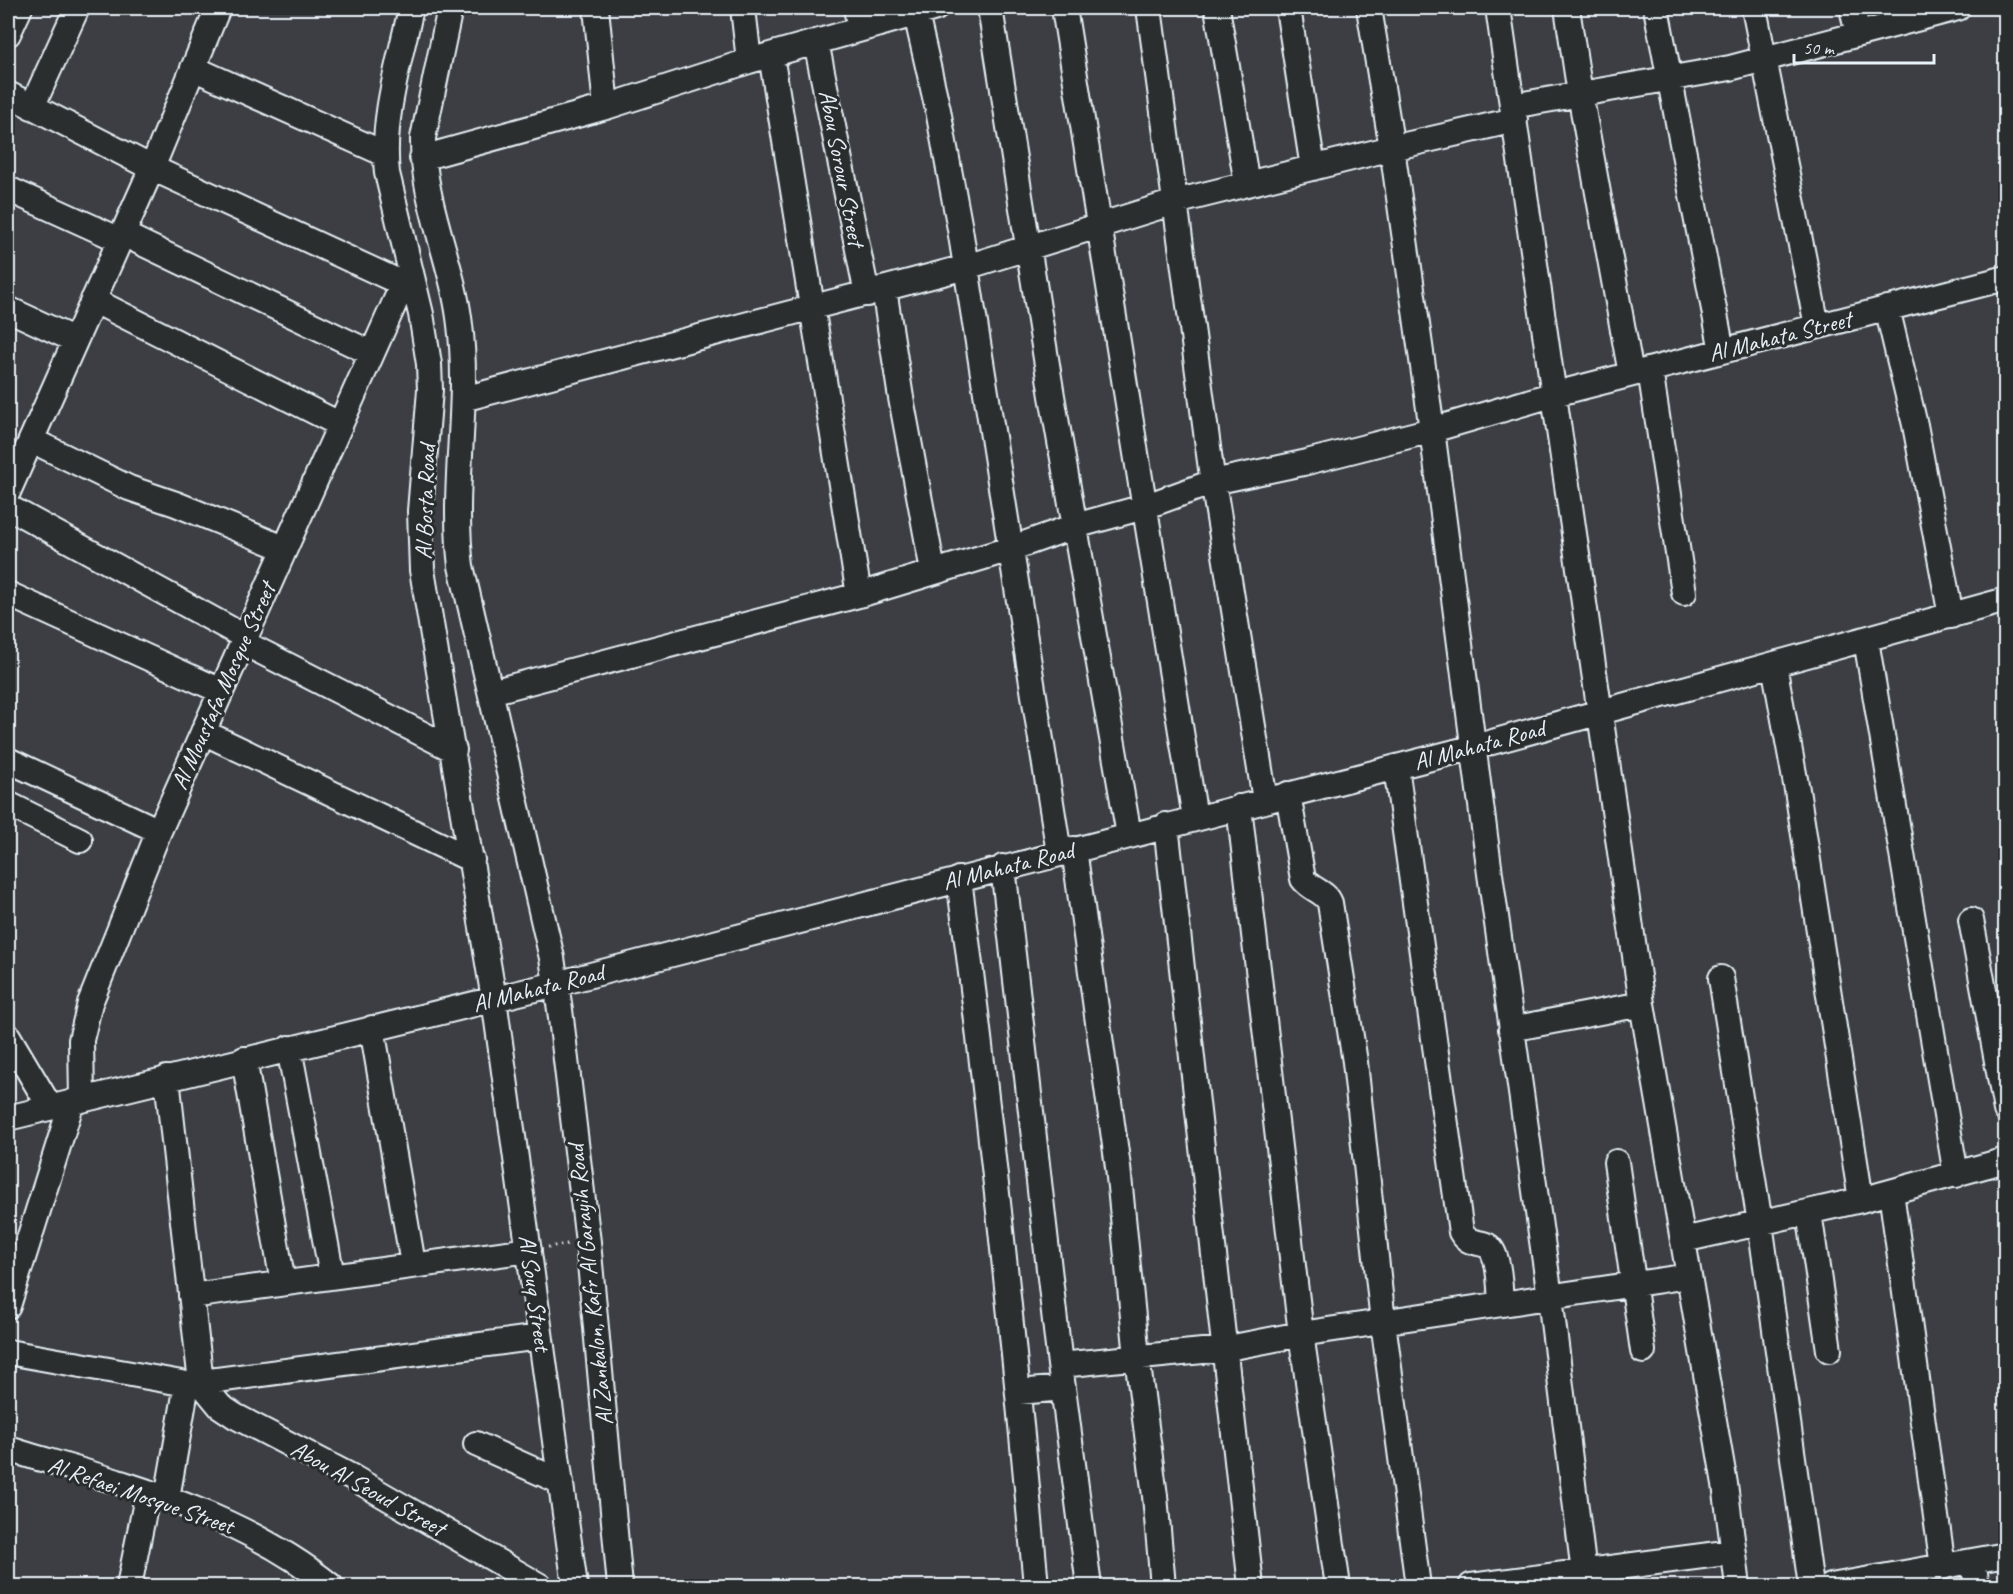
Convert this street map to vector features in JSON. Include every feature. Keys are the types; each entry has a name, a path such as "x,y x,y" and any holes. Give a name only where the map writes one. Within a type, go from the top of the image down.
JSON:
{"street":[{"path":"8,34 20,8"},
{"path":"32,106 77,8"},
{"name":"Al Bosta Road","path":"411,8 386,132 385,154 409,286 426,339 430,390 420,511 422,562 472,860 524,991"},
{"name":"Al Bosta Road","path":"450,8 423,138 423,158 428,191 455,290 461,326 463,399 458,538 461,566 492,692 524,991"},
{"path":"596,8 606,107"},
{"path":"743,8 760,58 812,309 858,595"},
{"path":"990,8 1028,249 1129,835"},
{"path":"1064,8 1195,818"},
{"path":"1149,8 1213,482 1277,797 1303,879 1307,885 1326,896 1330,903 1355,1062 1383,1322 1418,1587"},
{"path":"1217,8 1247,184"},
{"path":"1288,8 1313,168"},
{"path":"1370,8 1432,430 1511,1029 1550,1297 1577,1578"},
{"path":"1498,8 1642,1004 1725,1484 1738,1587"},
{"path":"1567,8 1580,94 1640,372 1684,593"},
{"path":"1656,8 1722,351"},
{"path":"1754,8 1817,327"},
{"path":"1852,8 1858,34"},
{"path":"463,399 875,292 1028,249 1175,202 1392,148 1580,94 1730,68 1958,8"},
{"path":"8,492 152,168 193,68 209,10"},
{"path":"423,158 606,107 816,42 858,18 926,10 938,110 966,267 1010,549 1067,851 1118,1167 1163,1587"},
{"name":"Abou Sorour Street","path":"816,42 901,398 933,571"},
{"path":"193,68 385,154"},
{"path":"8,94 152,168 409,286"},
{"path":"8,189 121,237 371,353"},
{"name":"Al Mahata Street","path":"492,692 858,595 1010,549 1075,526 1144,507 1213,482 1303,463 1432,430 1555,394 2006,278"},
{"name":"Al Moustafa Mosque Street","path":"8,1306 68,1103 86,1014 159,831 243,640 371,353 409,286"},
{"path":"93,300 339,424"},
{"path":"1887,308 1915,425 1951,616"},
{"path":"8,309 75,340"},
{"path":"31,440 129,488 176,504 284,548"},
{"path":"8,507 243,640 454,750"},
{"path":"8,594 221,691"},
{"name":"Al Mahata Road","path":"8,1118 167,1077 524,991 1396,767 2006,600"},
{"path":"1866,640 1956,1175"},
{"path":"1774,665 1797,790 1861,1200"},
{"path":"203,732 472,860"},
{"path":"8,760 159,831"},
{"path":"1396,767 1461,1232 1470,1242 1486,1245 1494,1253 1501,1304"},
{"path":"8,804 80,840"},
{"path":"1239,807 1301,1334 1338,1587"},
{"path":"1166,825 1251,1587"},
{"path":"1003,867 1061,1377 1089,1587"},
{"path":"958,879 976,1012 1019,1392 1036,1587"},
{"path":"1971,920 2006,1110"},
{"path":"1721,978 1760,1222 1811,1587"},
{"name":"Al Zankalon, Kafr Al Garayih Road","path":"524,991 588,1242 620,1587"},
{"name":"Al Souq Street","path":"524,991 529,1250 575,1587"},
{"path":"1511,1029 1642,1004"},
{"path":"372,1028 413,1264"},
{"path":"8,1036 68,1103"},
{"path":"289,1048 332,1276"},
{"path":"244,1059 283,1283"},
{"path":"129,1587 194,1383 191,1296 167,1077"},
{"path":"1683,1240 1861,1200 2006,1160"},
{"path":"1616,1162 1643,1351"},
{"path":"1891,1192 1943,1567"},
{"path":"1809,1212 1829,1350"},
{"path":"191,1296 529,1250"},
{"path":"1019,1392 1061,1377 1137,1357 1223,1349 1301,1334 1689,1276"},
{"path":"8,1352 194,1383 540,1337"},
{"name":"Abou Al Seoud Street","path":"194,1383 235,1416 352,1477 540,1587"},
{"path":"476,1444 561,1482"},
{"name":"Al Refaei Mosque Street","path":"8,1449 157,1495 207,1513 249,1533 290,1557 331,1587"},
{"path":"1471,1587 1577,1578 1733,1552"},
{"path":"1831,1587 1900,1581 1943,1567 2006,1555"},
{"path":"1973,1561 1977,1587"}],"path":[{"path":"529,1250 588,1242"}]}
